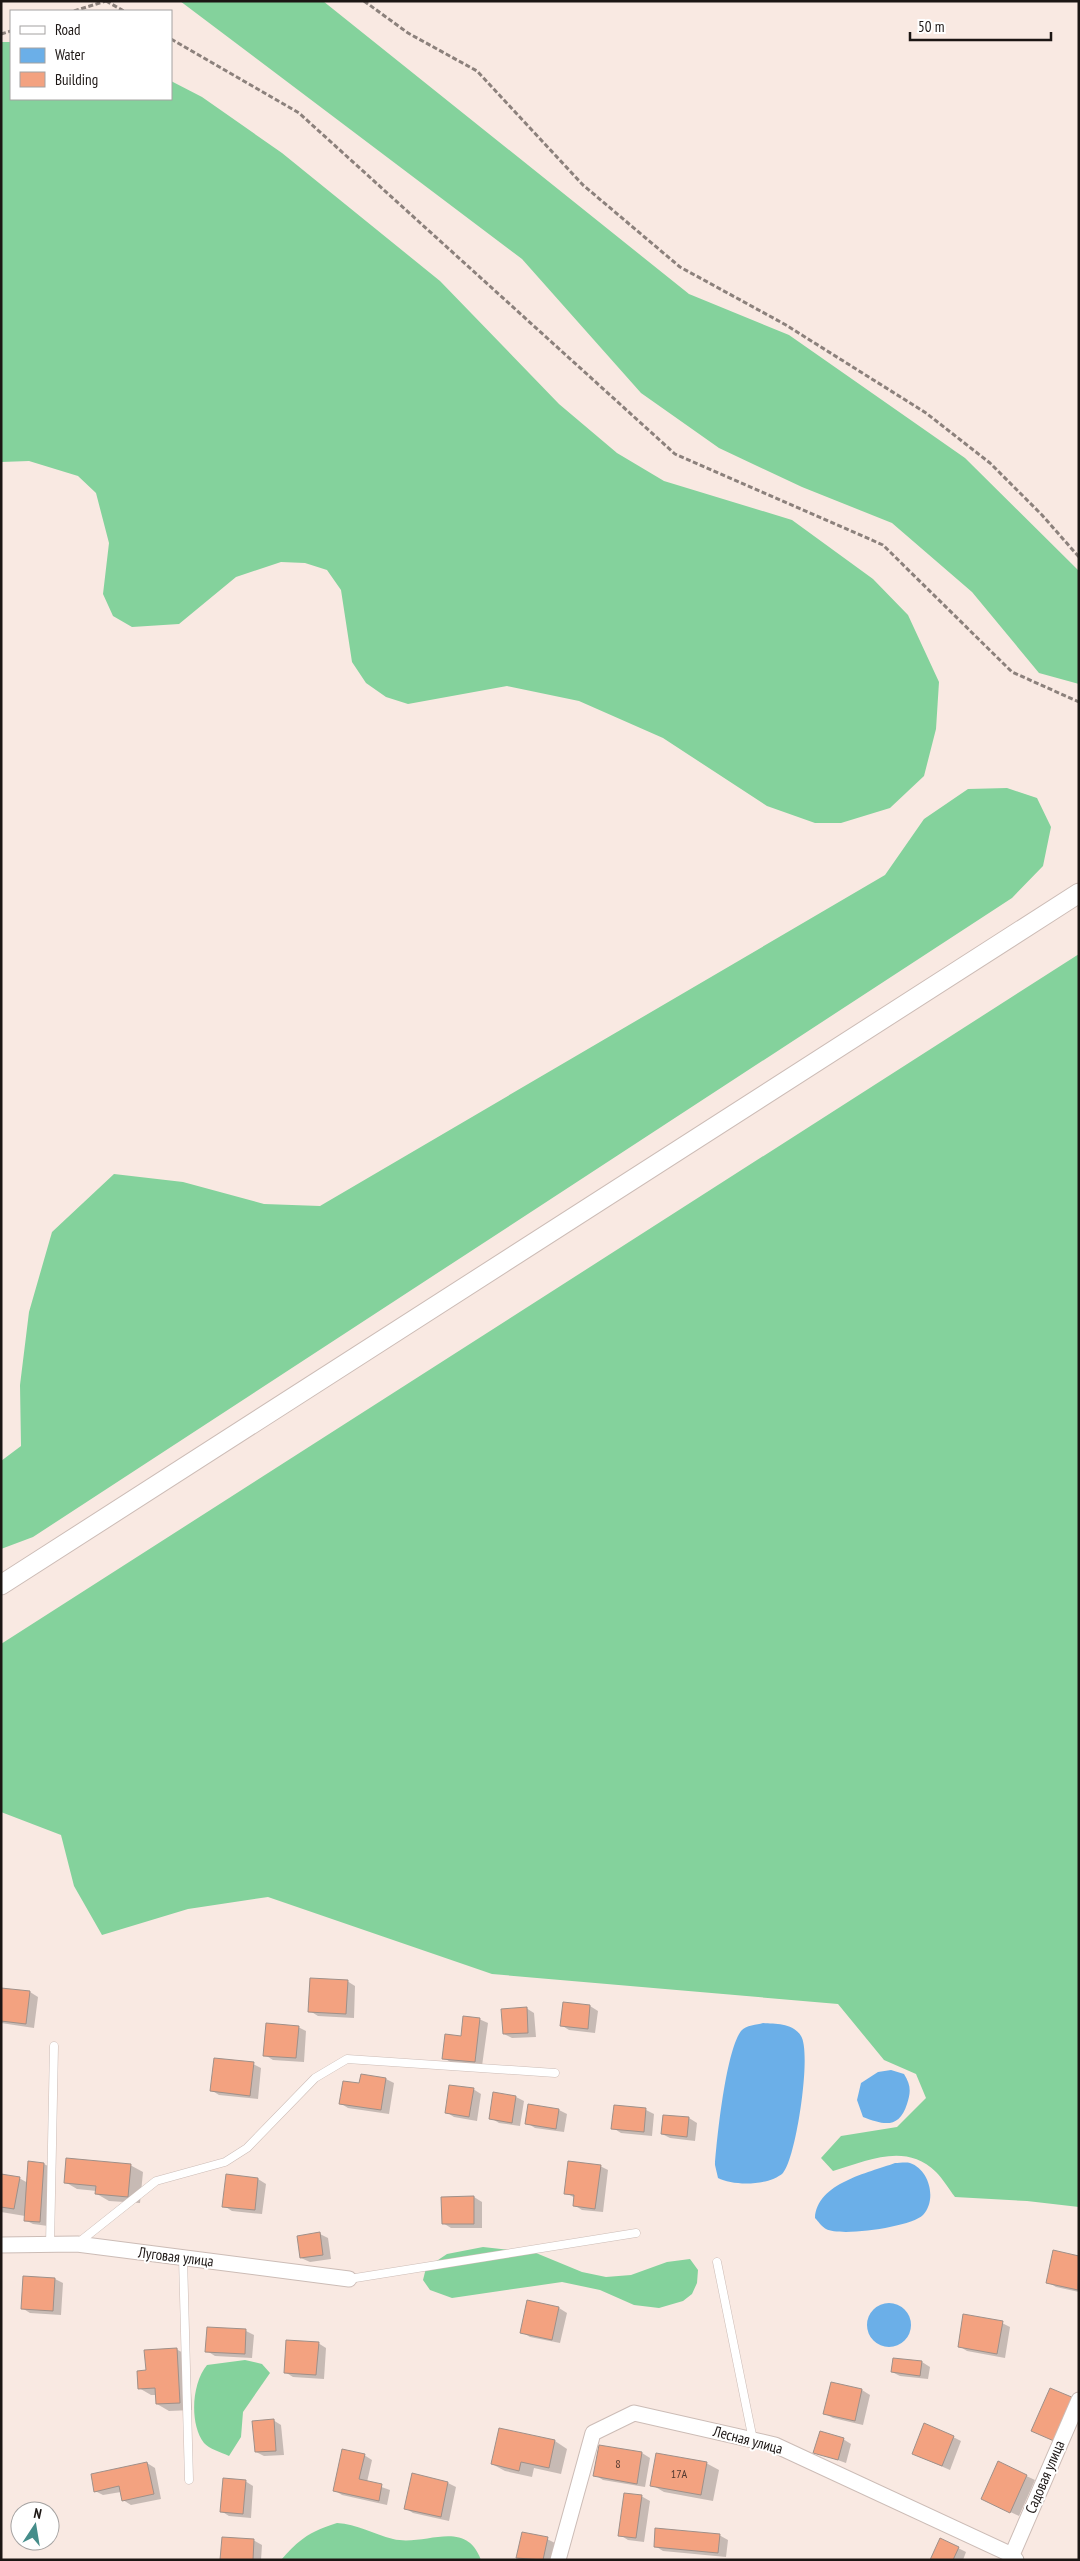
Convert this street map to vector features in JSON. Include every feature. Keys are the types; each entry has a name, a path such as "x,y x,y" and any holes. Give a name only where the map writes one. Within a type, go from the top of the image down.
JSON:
{"street":[{"path":"1,1585 1079,893"},
{"name":"Луговая улица","path":"1,2245 77,2244 349,2279"},
{"name":"Садовая улица","path":"1014,2557 1079,2400"},
{"name":"Лесная улица","path":"558,2560 593,2433 634,2413 775,2445 1014,2557"}],"lane":[{"path":"50,2244 54,2046"},
{"path":"77,2244 156,2181 225,2162 246,2148 315,2078 347,2059 555,2072"},
{"path":"349,2279 636,2233"},
{"path":"183,2258 189,2480"},
{"path":"718,2262 753,2440"}],"path":[{"path":"77,10 106,1 122,10"},
{"path":"364,1 408,33 477,71 584,185 680,267 786,324 926,413 990,464 1042,515 1079,557"},
{"path":"172,40 299,113 675,454 883,545 1012,672 1079,702"}],"green space":[{"path":"180,1 323,1 689,294 789,335 965,458 1079,571 1079,684 1039,673 972,592 892,523 802,487 719,448 641,393 522,259"},
{"path":"1,42 10,42 10,100 172,100 172,82 202,97 282,153 440,281 559,404 617,453 664,481 792,520 873,579 908,615 939,682 936,729 924,776 890,808 841,823 815,823 767,806 663,738 579,701 507,686 408,704 386,697 366,683 352,662 341,590 327,570 305,563 281,562 236,577 179,624 132,627 113,616 103,594 109,543 96,493 78,476 29,461 1,462"},
{"path":"1007,788 1037,798 1051,827 1043,866 1012,898 33,1537 1,1549 1,1461 21,1446 20,1385 29,1312 52,1232 114,1174 183,1182 264,1204 320,1206 885,875 924,819 968,789"},
{"path":"1079,954 1079,2207 1027,2201 955,2197 939,2175 924,2163 912,2158 899,2156 886,2156 833,2171 821,2158 841,2136 897,2127 926,2098 916,2074 884,2060 838,2004 492,1974 268,1897 188,1909 102,1935 74,1886 61,1835 1,1812 1,1644"},
{"path":"483,2247 536,2253 582,2272 606,2277 631,2275 667,2262 690,2259 698,2270 697,2283 692,2294 683,2301 659,2308 634,2305 600,2290 562,2282 452,2298 430,2290 423,2280 426,2268 447,2254"},
{"path":"245,2360 262,2364 270,2373 243,2412 241,2437 229,2456 212,2449 204,2443 196,2425 194,2403 198,2382 207,2365"},
{"path":"337,2523 351,2525 393,2539 418,2540 443,2536 455,2537 465,2540 474,2547 481,2560 281,2560 294,2546 306,2537 320,2529"}],"water":[{"path":"763,2023 789,2026 801,2036 804,2046 804,2083 793,2148 788,2164 783,2173 777,2177 751,2183 725,2181 718,2178 715,2165 720,2116 731,2056 741,2031 749,2026"},
{"path":"891,2070 904,2074 909,2085 909,2096 904,2112 900,2118 890,2123 878,2122 863,2117 857,2100 861,2083 878,2072"},
{"path":"895,2163 910,2163 917,2167 927,2179 930,2202 923,2215 891,2227 846,2232 826,2229 815,2218 818,2206 834,2188 858,2176"},
{"path":"885,2303 893,2303 905,2309 911,2325 905,2341 893,2347 885,2347 873,2341 867,2329 867,2321 873,2309"}],"building":[{"path":"310,1978 348,1980 346,2014 308,2012"},
{"path":"1,1988 30,1991 26,2024 1,2021"},
{"path":"563,2002 590,2005 588,2029 560,2026"},
{"path":"527,2007 528,2033 503,2034 501,2009"},
{"path":"463,2016 480,2018 475,2062 442,2059 445,2034 461,2036"},
{"path":"266,2023 299,2026 296,2058 263,2056"},
{"path":"214,2058 254,2062 250,2096 210,2091"},
{"path":"361,2074 386,2078 381,2110 339,2104 343,2081 359,2083"},
{"path":"449,2085 474,2088 469,2117 445,2113"},
{"path":"493,2092 516,2096 512,2123 489,2119"},
{"path":"528,2104 559,2109 556,2129 525,2124"},
{"path":"614,2105 646,2108 644,2132 611,2129"},
{"path":"663,2115 689,2117 687,2137 661,2134"},
{"path":"66,2158 131,2164 128,2197 95,2194 96,2186 64,2183"},
{"path":"28,2161 44,2163 40,2222 24,2221"},
{"path":"568,2161 601,2165 595,2209 573,2206 574,2195 564,2194"},
{"path":"1,2174 20,2177 14,2209 1,2207"},
{"path":"226,2174 258,2178 255,2210 222,2207"},
{"path":"474,2196 474,2224 442,2224 441,2197"},
{"path":"320,2232 323,2255 300,2258 297,2236"},
{"path":"1053,2250 1079,2256 1078,2290 1046,2283"},
{"path":"23,2276 55,2278 53,2311 21,2309"},
{"path":"527,2300 559,2307 552,2340 520,2333"},
{"path":"963,2314 1003,2321 997,2354 958,2347"},
{"path":"207,2327 246,2329 245,2354 205,2352"},
{"path":"286,2340 319,2342 316,2375 284,2373"},
{"path":"177,2348 180,2403 156,2404 155,2388 138,2389 137,2371 146,2370 144,2350"},
{"path":"893,2358 922,2361 920,2376 891,2372"},
{"path":"831,2382 862,2389 855,2421 823,2414"},
{"path":"1050,2388 1074,2398 1054,2441 1031,2431"},
{"path":"274,2419 276,2451 255,2452 252,2421"},
{"path":"924,2423 954,2436 942,2466 912,2454"},
{"path":"499,2428 555,2440 549,2468 521,2462 519,2471 491,2464"},
{"path":"820,2431 844,2438 838,2460 813,2453"},
{"path":"599,2445 642,2452 637,2484 593,2476"},
{"path":"342,2449 365,2454 359,2479 382,2484 379,2501 333,2491"},
{"path":"656,2453 707,2462 701,2495 650,2486"},
{"path":"998,2461 1027,2475 1010,2513 981,2499"},
{"path":"147,2462 154,2494 122,2501 119,2486 94,2492 91,2474"},
{"path":"412,2473 448,2482 441,2517 404,2509"},
{"path":"223,2478 246,2480 243,2514 220,2512"},
{"path":"624,2493 642,2495 636,2538 618,2536"},
{"path":"655,2528 720,2534 718,2553 654,2547"},
{"path":"522,2532 548,2537 543,2560 516,2558"},
{"path":"222,2537 254,2539 253,2560 220,2560"},
{"path":"940,2538 959,2547 953,2560 930,2560"}]}
